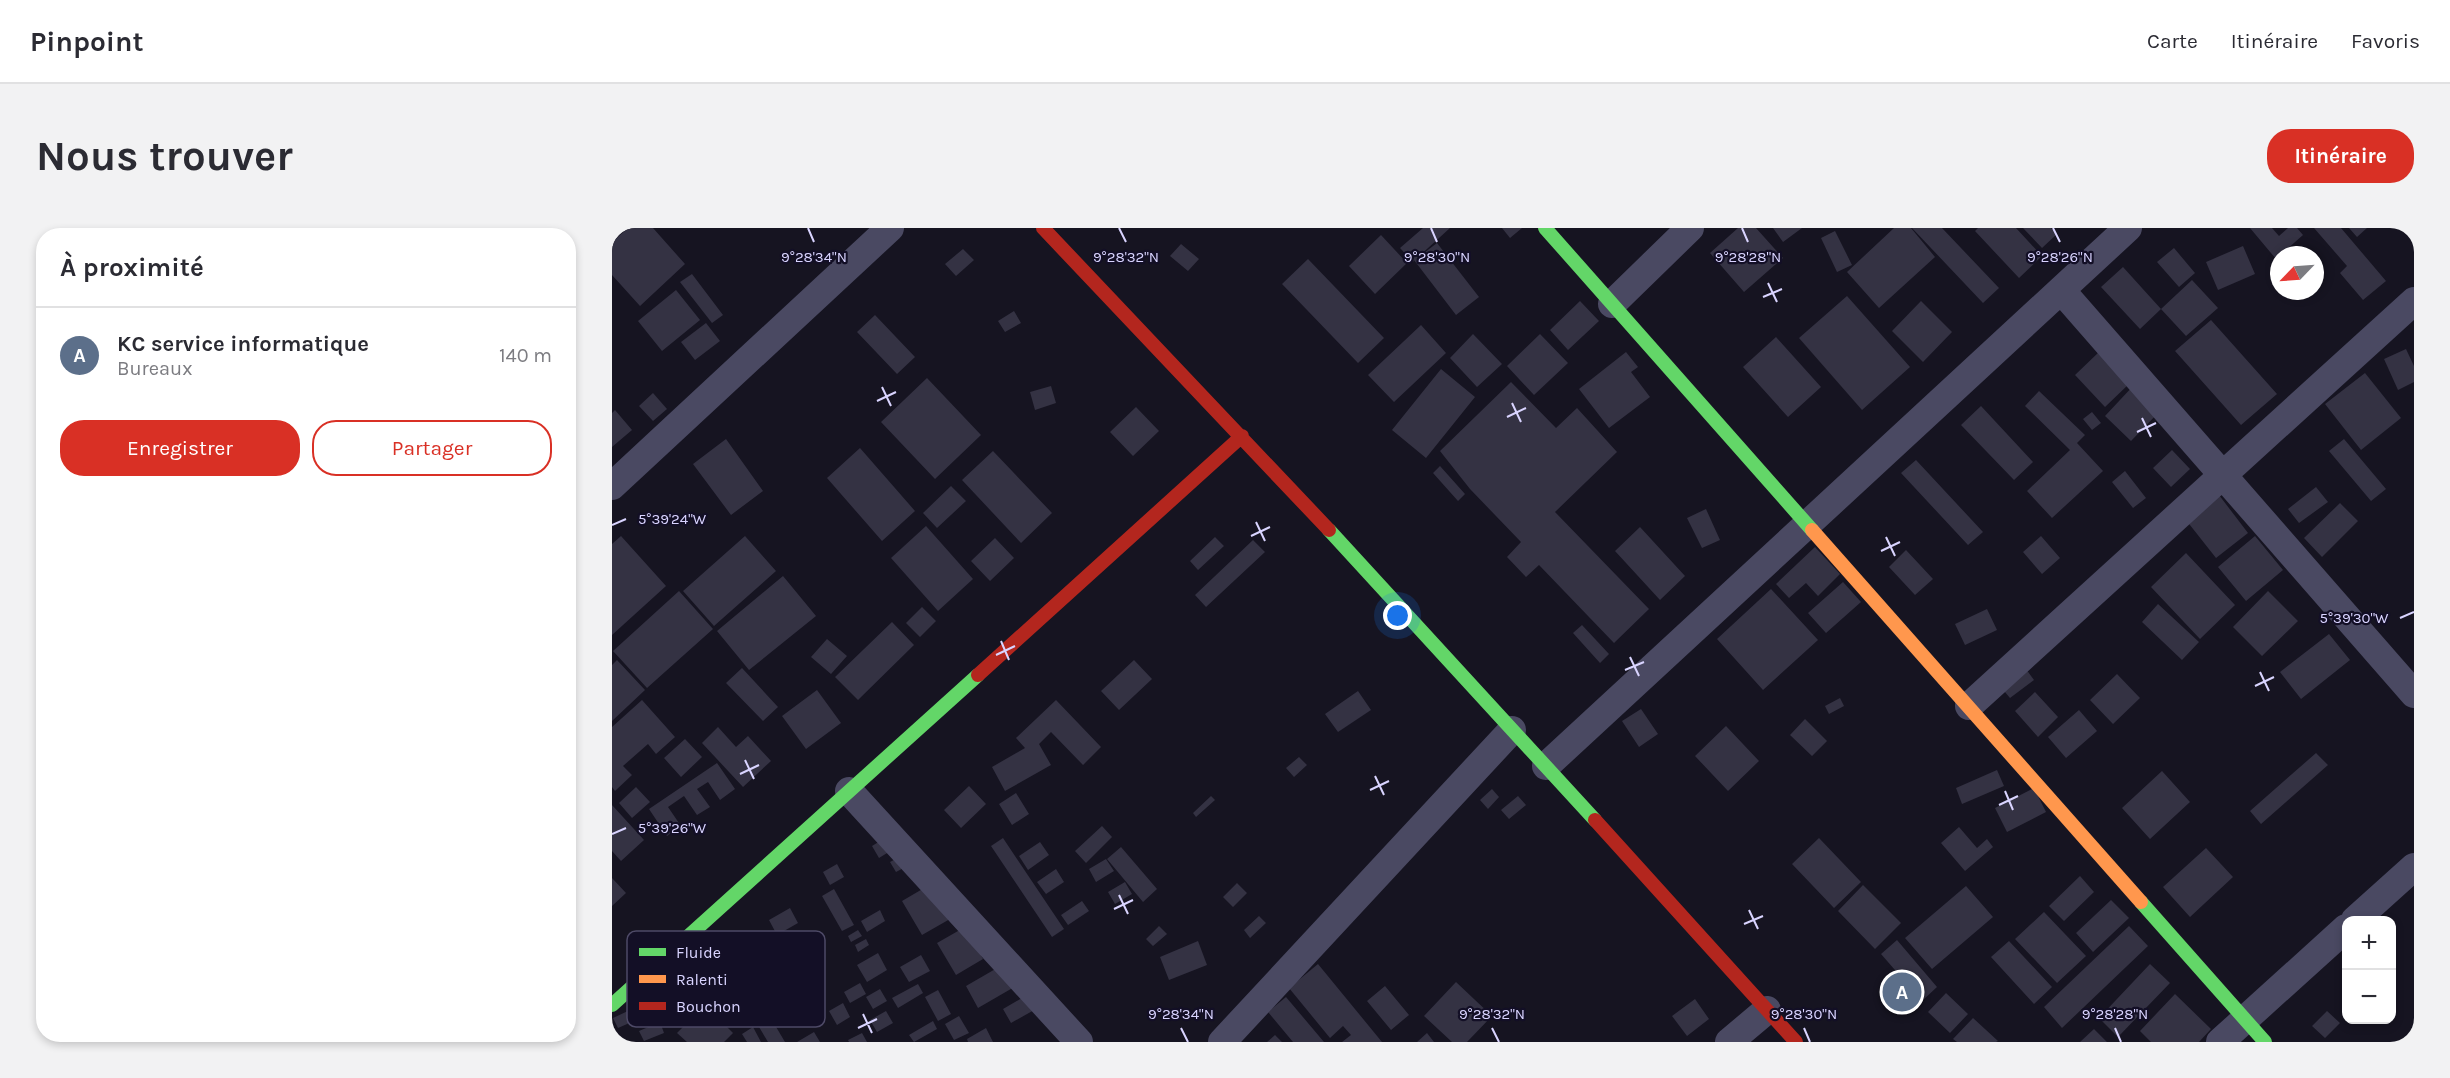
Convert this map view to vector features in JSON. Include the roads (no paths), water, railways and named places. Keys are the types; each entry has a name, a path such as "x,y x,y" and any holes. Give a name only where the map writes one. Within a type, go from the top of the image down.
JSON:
{"street":[{"path":"612,486 890,228"},
{"path":"1043,228 1242,436 1796,1042"},
{"path":"1545,228 2265,1042"},
{"path":"1612,303 1690,228"},
{"path":"1546,766 1806,523 2128,228"},
{"path":"2061,290 2414,694"},
{"path":"1969,706 2414,301"},
{"path":"694,931 1242,436"},
{"path":"1222,1042 1512,730"},
{"path":"849,791 1079,1042"},
{"path":"2360,916 2414,867"},
{"path":"2220,1042 2342,932"},
{"path":"612,1005 627,991"},
{"path":"1729,1042 1767,1010"}],"place":[{"name":"KC service informatique","path":"1902,992"}]}
